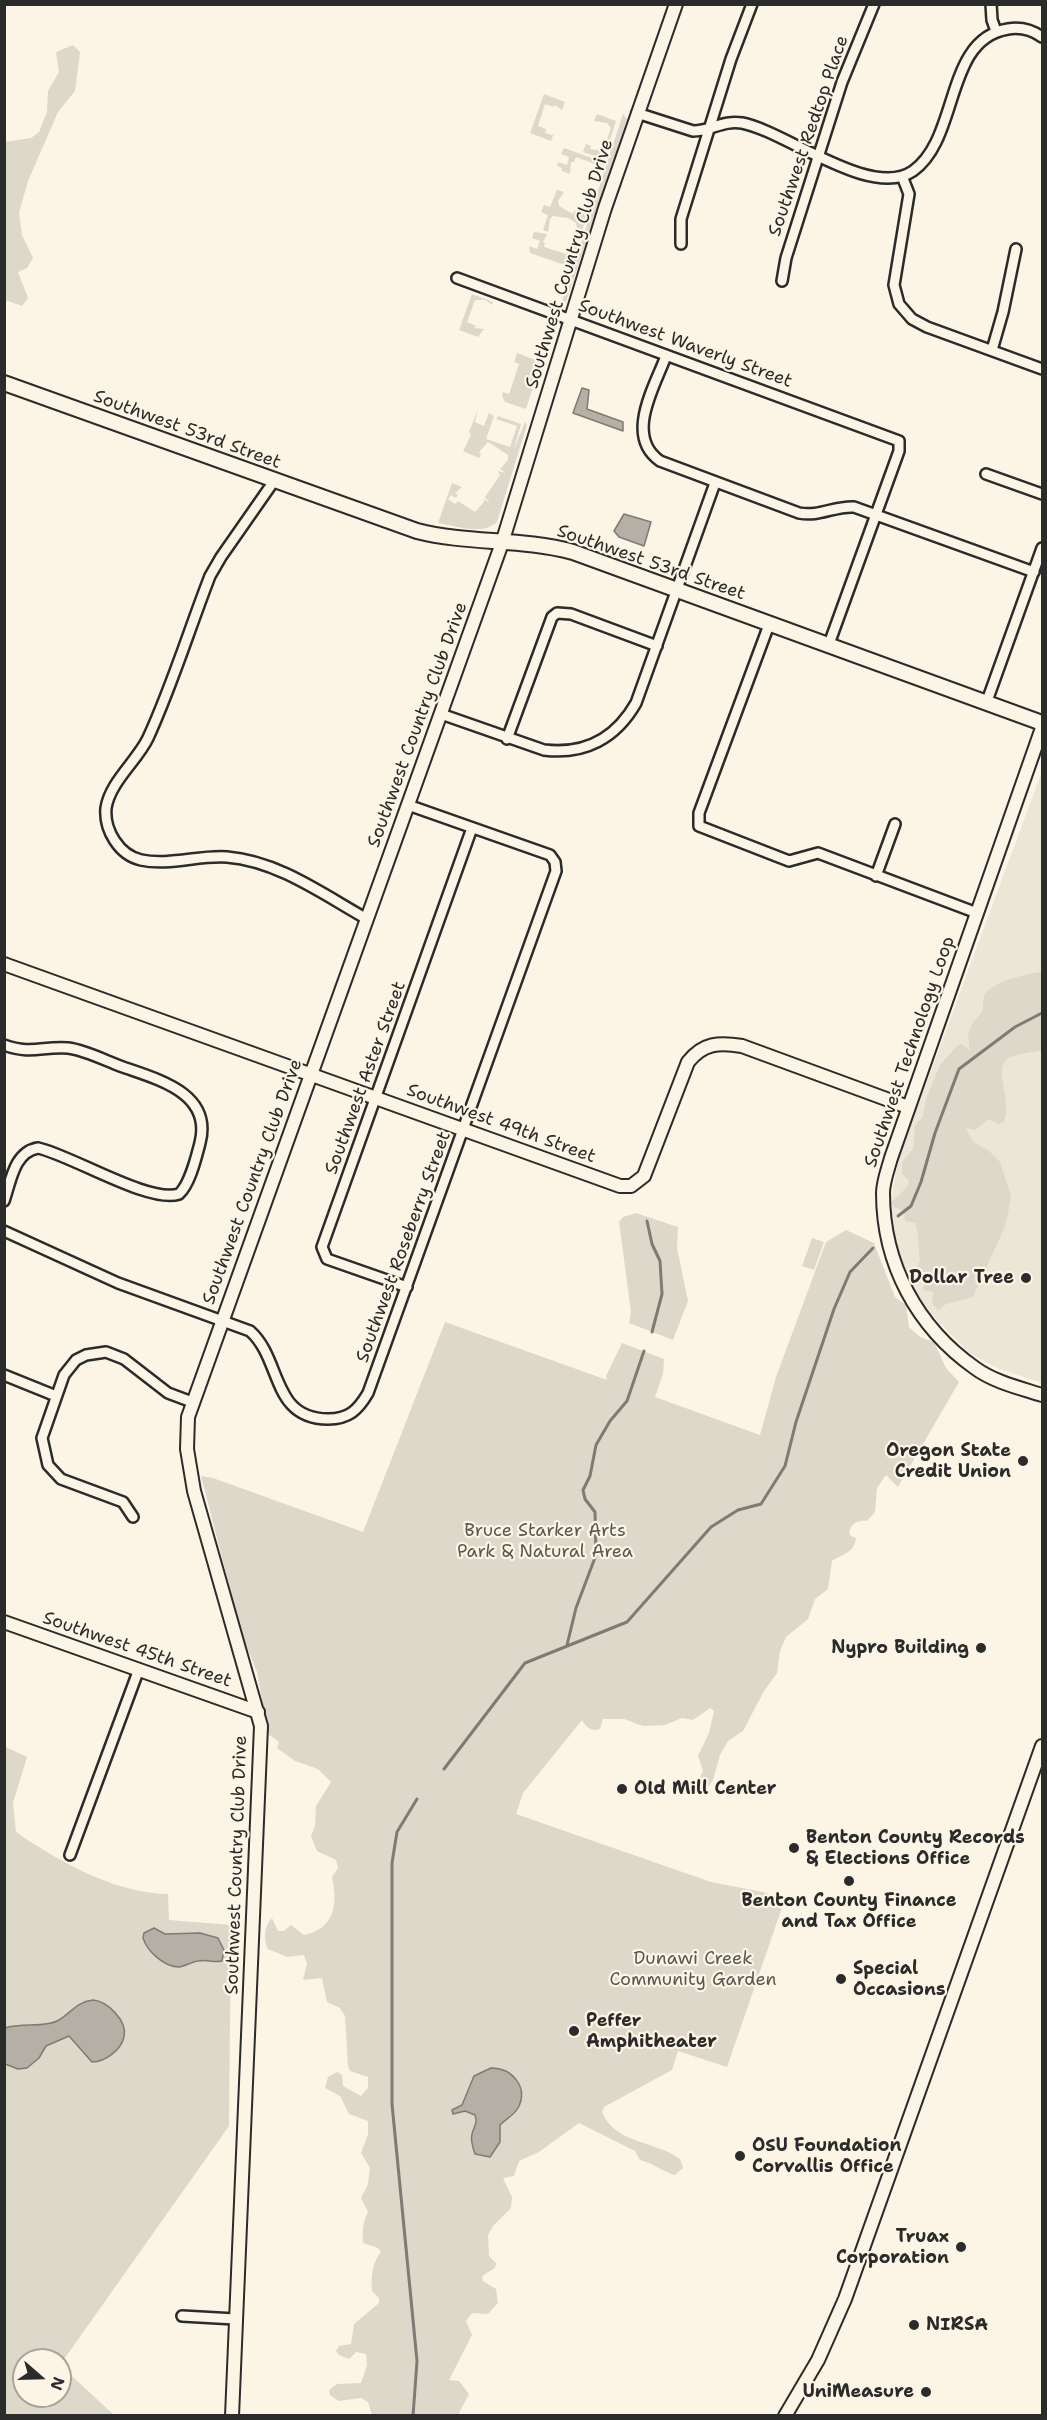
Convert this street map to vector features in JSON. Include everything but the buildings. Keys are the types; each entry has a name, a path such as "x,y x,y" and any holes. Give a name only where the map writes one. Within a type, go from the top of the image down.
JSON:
{"main road":[{"name":"Southwest 53rd Street","path":"4,383 417,531 457,540 531,544 562,549 770,622 1042,723"}],"street":[{"name":"Southwest Country Club Drive","path":"232,2415 260,1802 261,1736 258,1712 232,1631 188,1464 186,1436 192,1402 502,543 637,113 676,4"},
{"path":"681,244 681,219 712,126 731,59 752,4"},
{"name":"Southwest Redtop Place","path":"782,281 786,258 842,82 874,4"},
{"path":"991,4 992,20 996,31"},
{"path":"637,113 693,131 728,122 753,126 818,156 870,175 902,176 916,169 928,156 971,52 979,42 996,31 1020,28 1042,37"},
{"path":"902,176 909,194 894,285 899,304 912,319 919,323 1042,369"},
{"path":"992,350 1003,312 1016,249"},
{"name":"Southwest Waverly Street","path":"457,278 883,434 900,443 876,515"},
{"path":"666,356 642,428 645,444 660,461 800,513 813,515 842,506 876,515 1034,572"},
{"path":"986,474 1042,494"},
{"path":"274,480 210,576 147,739 110,794 106,807 107,823 114,840 122,850 141,860 224,857 253,860 367,919"},
{"path":"441,714 544,750 559,752 584,748 604,739 629,715 657,646 715,483"},
{"path":"829,644 876,515"},
{"path":"987,701 1042,548"},
{"path":"507,738 552,617 557,613 571,614 657,646"},
{"path":"770,622 699,813 699,826 789,861 818,853 977,913"},
{"name":"Southwest Technology Loop","path":"1042,728 908,1107 883,1191 893,1263 909,1298 931,1329 975,1369 1004,1383 1042,1395"},
{"name":"Southwest Roseberry Street","path":"4,1231 118,1283 250,1331 261,1341 280,1390 289,1403 303,1413 320,1419 341,1418 357,1409 368,1393 407,1287 556,866 550,855 408,804"},
{"path":"876,876 895,824"},
{"name":"Southwest Aster Street","path":"407,1287 327,1259 322,1251 472,828"},
{"name":"Southwest 49th Street","path":"4,964 620,1186 632,1186 644,1176 688,1062 701,1049 717,1043 742,1046 908,1107"},
{"path":"4,1045 26,1052 70,1048 174,1086 192,1102 201,1128 199,1145 179,1194 166,1195 122,1183 38,1148 30,1149 20,1157 4,1201"},
{"path":"133,1516 123,1502 61,1479 48,1465 42,1438 64,1376 76,1360 86,1355 106,1352 124,1359 168,1393 192,1402"},
{"path":"4,1375 56,1396"},
{"name":"Southwest 45th Street","path":"4,1622 258,1712"},
{"path":"70,1855 139,1669"},
{"path":"785,2415 818,2360 845,2299 1042,1746"},
{"path":"182,2316 235,2319"}],"shaded area":[{"path":"582,388 589,390 587,409 623,422 623,431 573,413"},
{"path":"624,514 651,522 644,546 619,537 614,531"},
{"path":"1042,771 1042,1383 999,1369 969,1353 921,1304 903,1270 893,1234 890,1205 898,1160"},
{"path":"154,1928 165,1934 200,1933 218,1938 224,1950 222,1961 201,1961 179,1967 168,1964 152,1953 143,1938 144,1933"},
{"path":"93,2000 110,2008 123,2025 124,2037 120,2046 112,2054 102,2060 92,2062 69,2036 46,2046 39,2058 27,2068 18,2069 5,2064 5,2028 52,2023 82,2003"},
{"path":"491,2068 506,2071 512,2075 520,2086 521,2100 518,2108 500,2125 500,2142 490,2157 475,2154 471,2139 476,2122 475,2115 465,2111 453,2114 452,2110 462,2105 474,2076"}],"green space":[{"path":"73,45 80,52 75,91 58,112 28,181 19,213 22,235 33,258 27,268 18,272 28,298 22,306 5,300 5,142 31,138 39,132 47,112 48,91 59,72 56,52"},
{"path":"544,94 565,102 562,110 555,105 554,107 545,104 538,126 546,129 545,133 552,135 554,133 551,141 530,133"},
{"path":"597,114 616,121 604,159 583,152 586,144 591,146 590,149 603,151 611,128 607,123 594,121"},
{"path":"623,114 627,119 566,302 562,301"},
{"path":"564,148 603,162 597,182 593,181 599,170 598,165 576,157 574,162 571,162 570,174 557,166 558,162 567,165 569,157 561,154"},
{"path":"557,190 564,192 558,201 559,206 573,214 574,211 583,213 589,203 587,200 591,201 579,241 571,239 577,228 576,223 568,218 553,216 550,219 548,232 543,230 548,215 541,212 544,205 550,207"},
{"path":"534,232 547,234 543,242 544,247 566,254 570,251 571,241 578,243 570,267 530,253 529,246 537,249 540,241 532,238"},
{"path":"472,294 493,302 492,305 485,300 475,300 467,322 476,326 475,328 484,329 478,337 459,330"},
{"path":"517,353 541,362 526,409 505,402 502,396 503,392 509,394 519,364 514,362"},
{"path":"478,409 475,422 484,426 489,413 494,416 486,439 510,447 517,426 496,419 498,416 521,424 514,449 525,422 527,425 497,522 477,529 438,523 452,483 462,487 455,493 458,495 456,498 451,495 448,499 455,504 458,501 475,512 484,499 490,503 485,497 500,475 498,471 506,473 500,469 508,460 508,455 488,442 479,452 481,454 479,458 463,451 471,435 469,432"},
{"path":"1042,972 1042,1050 1010,1057 1004,1062 1002,1077 1006,1115 1003,1123 998,1124 989,1119 975,1130 966,1128 973,1142 988,1150 1000,1162 1011,1196 1006,1224 973,1297 946,1304 938,1310 932,1303 933,1292 923,1290 924,1279 915,1276 914,1271 920,1261 915,1223 905,1221 904,1211 894,1207 892,1202 908,1186 909,1181 902,1173 902,1162 913,1149 915,1125 923,1117 926,1099 940,1065 958,1045 962,1044 970,1051 968,1034 972,1024 982,1012 984,995 1002,982"},
{"path":"636,1213 678,1227 677,1248 688,1301 673,1340 629,1323 631,1312 619,1222 623,1217"},
{"name":"Bruce Starker Arts Park & Natural Area","path":"846,1230 874,1243 895,1297 906,1305 909,1327 920,1337 934,1342 946,1368 959,1382 898,1487 886,1475 877,1488 875,1512 867,1521 855,1523 852,1526 849,1532 856,1538 853,1547 832,1561 828,1589 815,1599 808,1619 786,1637 780,1651 777,1673 764,1691 743,1731 728,1741 720,1755 713,1780 706,1790 697,1794 694,1789 703,1771 698,1756 709,1733 714,1711 710,1708 693,1720 682,1718 665,1725 643,1726 624,1719 603,1719 600,1729 594,1730 587,1727 582,1720 523,1793 516,1814 711,1882 763,1892 785,1899 727,2067 678,2051 672,2070 604,2107 602,2112 616,2130 680,2159 683,2168 675,2175 640,2160 635,2151 579,2123 539,2152 519,2161 514,2176 503,2178 512,2197 511,2208 493,2226 488,2235 489,2256 496,2263 495,2268 482,2276 483,2281 496,2289 498,2303 488,2314 472,2313 466,2321 472,2335 449,2380 459,2381 469,2394 458,2415 372,2415 368,2402 361,2398 339,2401 330,2395 329,2390 337,2384 361,2383 367,2365 366,2354 356,2352 349,2359 339,2355 336,2351 339,2346 351,2344 354,2324 379,2303 379,2298 372,2291 372,2281 374,2266 381,2252 378,2248 363,2243 363,2227 368,2212 361,2198 368,2184 370,2168 361,2153 368,2134 368,2121 349,2114 340,2096 325,2088 328,2077 337,2072 342,2075 343,2086 361,2096 368,2088 368,2077 350,2071 345,2016 340,2008 327,2002 322,1978 303,1980 307,1964 304,1955 287,1957 268,1949 265,1936 267,1925 272,1918 278,1931 284,1931 291,1925 304,1935 322,1927 332,1914 335,1897 332,1877 338,1868 336,1860 317,1851 311,1836 315,1826 316,1806 331,1782 318,1769 295,1761 277,1748 279,1742 268,1734 257,1672 242,1635 201,1476 213,1478 363,1532 445,1322 607,1380 606,1376 622,1343 664,1359 663,1374 655,1397 760,1435 776,1377 826,1242"},
{"path":"812,1238 824,1242 814,1270 802,1266"},
{"path":"4,1746 27,1757 13,1803 16,1832 88,1874 128,1888 168,1894 169,1920 231,1925 229,2126 72,2348 12,2348 12,2408 72,2408 72,2376 114,2415 5,2415"}],"waterway":[{"path":"898,1216 911,1206 921,1182 935,1133 959,1069 1015,1027 1042,1013"},
{"path":"647,1221 652,1244 660,1261 662,1294 652,1332"},
{"path":"444,1769 525,1663 627,1622 711,1527 738,1510 761,1504 785,1466 796,1422 834,1309 850,1272 873,1248"},
{"path":"567,1645 576,1608 596,1555 595,1512 585,1499 583,1490 590,1476 596,1445 610,1421 627,1401 644,1351"},
{"path":"413,2416 417,2361 392,2104 392,1863 397,1832 417,1799"}],"place":[{"name":"Dollar Tree","path":"1026,1278"},
{"name":"Oregon State Credit Union","path":"1023,1461"},
{"name":"Nypro Building","path":"981,1648"},
{"name":"Old Mill Center","path":"622,1789"},
{"name":"Benton County Records & Elections Office","path":"794,1848"},
{"name":"Benton County Finance and Tax Office","path":"849,1881"},
{"name":"Special Occasions","path":"841,1979"},
{"name":"Peffer Amphitheater","path":"574,2031"},
{"name":"OSU Foundation Corvallis Office","path":"740,2156"},
{"name":"Truax Corporation","path":"961,2247"},
{"name":"NIRSA","path":"914,2325"},
{"name":"UniMeasure","path":"926,2392"}],"park label":[{"name":"Dunawi Creek Community Garden","path":"693,1969"}]}
